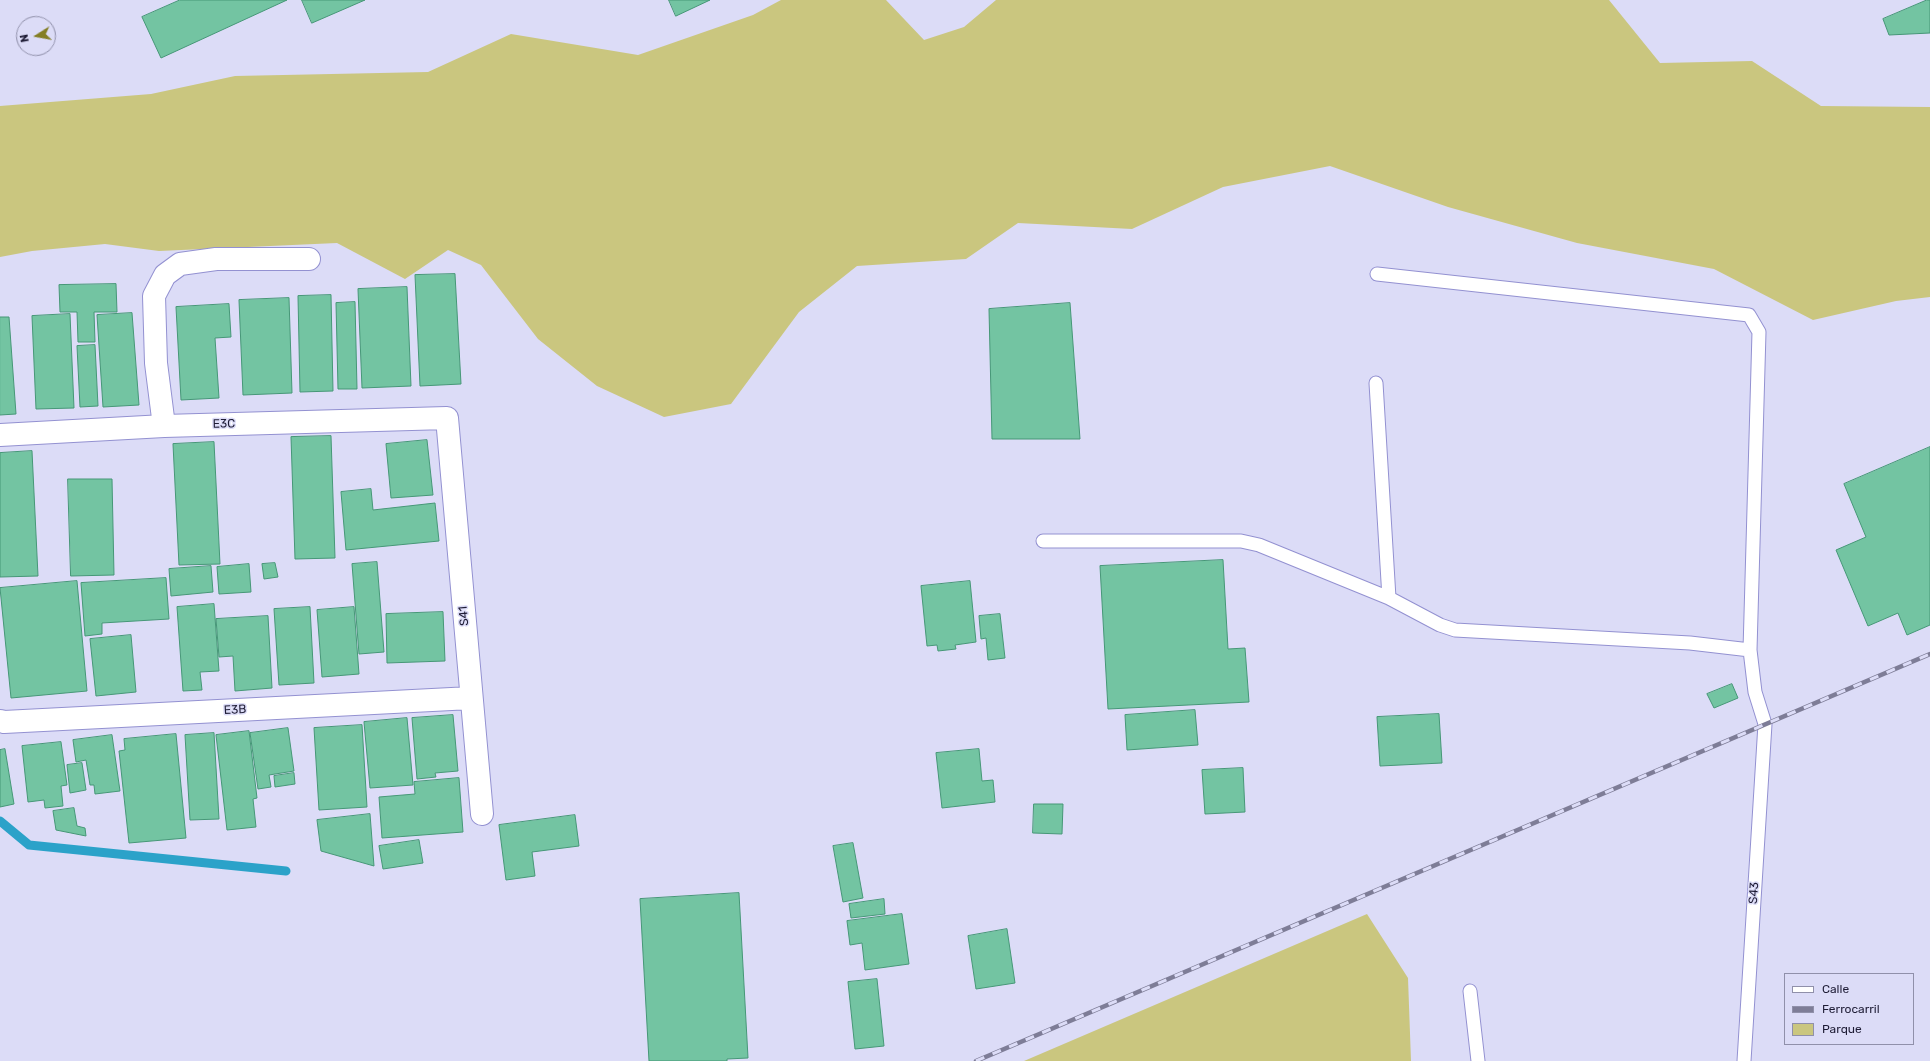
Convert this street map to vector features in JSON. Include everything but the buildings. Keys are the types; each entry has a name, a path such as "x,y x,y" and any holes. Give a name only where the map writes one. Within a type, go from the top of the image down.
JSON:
{"street":[{"path":"164,426 156,363 154,296 165,275 180,264 216,259 309,259"},
{"name":"E3C","path":"0,435 164,426 447,418"},
{"name":"S41","path":"447,418 482,814"},
{"name":"E3B","path":"0,721 471,698"}],"lane":[{"name":"S43","path":"1377,274 1749,315 1758,332 1750,650 1756,692 1765,724 1744,1061"},
{"path":"1376,383 1389,598"},
{"path":"1043,541 1241,540 1259,545 1389,598 1440,625 1455,630 1690,643 1750,650"},
{"path":"1470,991 1478,1061"}],"green space":[{"path":"781,0 886,0 924,40 964,27 996,0 1609,0 1660,63 1752,61 1821,106 1930,107 1930,297 1896,301 1813,320 1714,269 1577,243 1448,207 1330,166 1223,187 1132,229 1018,223 966,259 857,266 799,312 731,404 664,417 597,386 538,339 481,265 448,250 405,279 337,243 159,251 105,244 32,251 0,257 0,106 151,94 235,76 428,72 511,34 638,55 753,15"},
{"path":"1367,914 1408,978 1411,1061 1024,1061"}],"waterway":[{"path":"0,821 29,845 286,871"}],"railway":[{"path":"976,1061 1930,654"}]}
